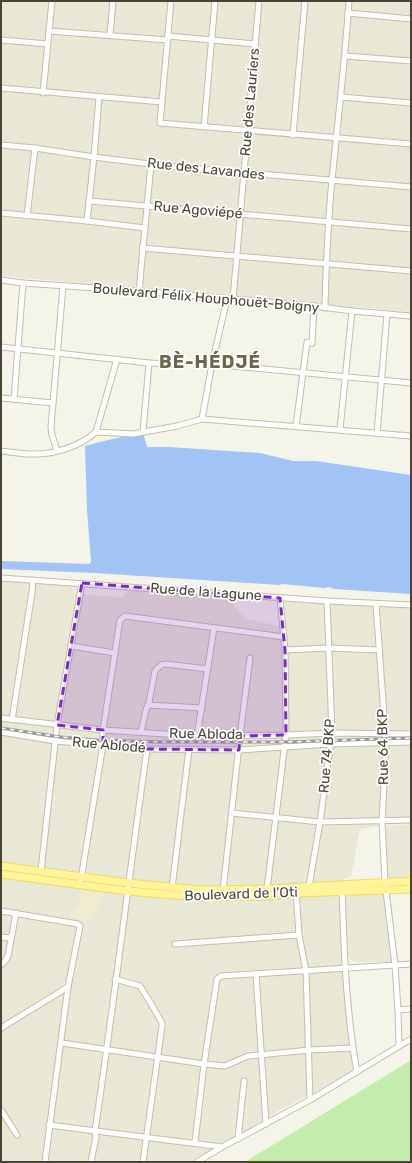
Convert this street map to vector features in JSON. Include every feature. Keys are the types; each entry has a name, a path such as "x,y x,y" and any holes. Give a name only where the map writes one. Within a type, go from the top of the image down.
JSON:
{"main road":[{"name":"Boulevard de l'Oti","path":"1,866 40,871 127,891 267,896 309,886 342,888"},
{"name":"Boulevard de l'Oti","path":"1,874 128,883 172,888 200,894 223,890 296,890 386,886 411,881"},
{"name":"Boulevard de l'Oti","path":"386,886 411,889"}],"street":[{"path":"43,92 52,1"},
{"path":"110,35 113,1"},
{"path":"171,1 160,124 411,144"},
{"path":"204,127 215,1"},
{"name":"Rue des Lauriers","path":"202,419 212,364 230,299 236,257 259,1"},
{"path":"293,135 305,1"},
{"path":"325,308 326,264 332,181 349,1"},
{"path":"348,13 411,19"},
{"path":"50,31 212,40 255,44"},
{"path":"1,40 48,44"},
{"path":"345,56 411,61"},
{"path":"1,88 98,98 162,102"},
{"path":"341,96 411,103"},
{"path":"87,221 94,157 98,98"},
{"name":"Rue des Lavandes","path":"1,145 35,148 150,164 411,188"},
{"path":"27,216 35,148"},
{"path":"139,291 150,164"},
{"name":"Rue Agoviépé","path":"89,202 411,229"},
{"path":"1,213 145,228"},
{"path":"142,248 411,271"},
{"name":"Boulevard Félix Houphouët-Boigny","path":"1,280 314,306 411,316"},
{"path":"14,399 23,283"},
{"path":"57,451 51,432 63,286"},
{"path":"296,426 307,342 312,343 314,306"},
{"path":"340,429 352,311"},
{"path":"376,433 386,314"},
{"path":"1,347 149,363 172,364"},
{"path":"1,451 33,454 57,451 88,439 96,432 117,359"},
{"path":"143,432 149,363"},
{"path":"212,364 411,383"},
{"path":"1,398 53,403"},
{"path":"96,432 133,434 177,426 202,419 340,429 411,436"},
{"name":"Rue de la Lagune","path":"1,578 280,598 411,605"},
{"path":"12,720 33,580"},
{"path":"40,871 57,725 82,583"},
{"path":"267,889 286,747 285,650 280,598"},
{"name":"Rue 74 BKP","path":"309,886 320,822 332,733 327,601"},
{"name":"Rue 64 BKP","path":"376,604 386,743 382,822 386,886 395,965 399,1045"},
{"path":"81,880 103,745 103,730 120,620 125,616 284,637"},
{"path":"197,736 214,628"},
{"path":"71,646 115,652"},
{"path":"285,650 329,648 379,650"},
{"path":"223,890 250,658"},
{"path":"141,732 150,702 155,672 161,665 165,664 208,669"},
{"path":"148,705 202,708"},
{"name":"Rue Abloda","path":"1,718 103,730 197,736 332,733 411,734"},
{"name":"Rue Ablodé","path":"1,732 55,740 147,748 239,750 331,744 411,742"},
{"path":"90,1162 96,1138 95,1131 147,748"},
{"path":"172,888 190,749"},
{"path":"231,813 320,822 382,822 411,820"},
{"path":"342,888 352,1048 357,1072"},
{"path":"296,890 299,935 306,971 310,1100"},
{"path":"1,911 78,924 80,926 68,987 62,1044 49,1125 45,1162"},
{"path":"1,965 8,956 16,913"},
{"path":"175,944 299,935"},
{"path":"1,937 11,938"},
{"path":"195,1143 204,1064 217,979 221,976 411,964"},
{"path":"256,974 260,1055 266,1124"},
{"path":"115,979 141,987 162,1022 143,1162"},
{"path":"1,1028 68,987"},
{"path":"398,1010 411,1009"},
{"path":"198,1162 222,1147 310,1100 411,1038"},
{"path":"62,1044 225,1066 242,1058 260,1055 309,1050 352,1048"},
{"path":"238,1139 244,1081"},
{"path":"1,1110 17,1135"},
{"path":"49,1125 222,1147"}],"highlighted area":[{"path":"82,583 280,598 285,650 286,735 240,736 239,750 147,749 103,745 103,730 57,725"}],"shaded area":[{"path":"1,1 411,1 411,312 1,276"},
{"path":"1,581 73,585 87,595 122,597 129,590 229,599 245,619 280,626 285,602 411,606 411,823 360,829 351,876 344,879 345,915 345,896 385,890 392,962 354,962 348,957 346,934 347,957 358,1069 278,1111 203,1162 1,1162"},
{"path":"411,824 411,877 390,879 386,877 385,829 387,826"},
{"path":"82,890 106,894 89,923 69,918 74,907 77,908"}],"green space":[{"path":"411,1060 411,1162 245,1162"}],"water":[{"path":"126,436 144,436 147,447 260,453 293,461 316,461 411,475 411,594 282,584 1,569 1,561 89,564 91,562 87,510 85,446"}],"railway":[{"path":"1,728 61,737 158,742 286,742 411,738"}],"district":[{"name":"BÈ-HÉDJÉ","path":"210,362"}]}
